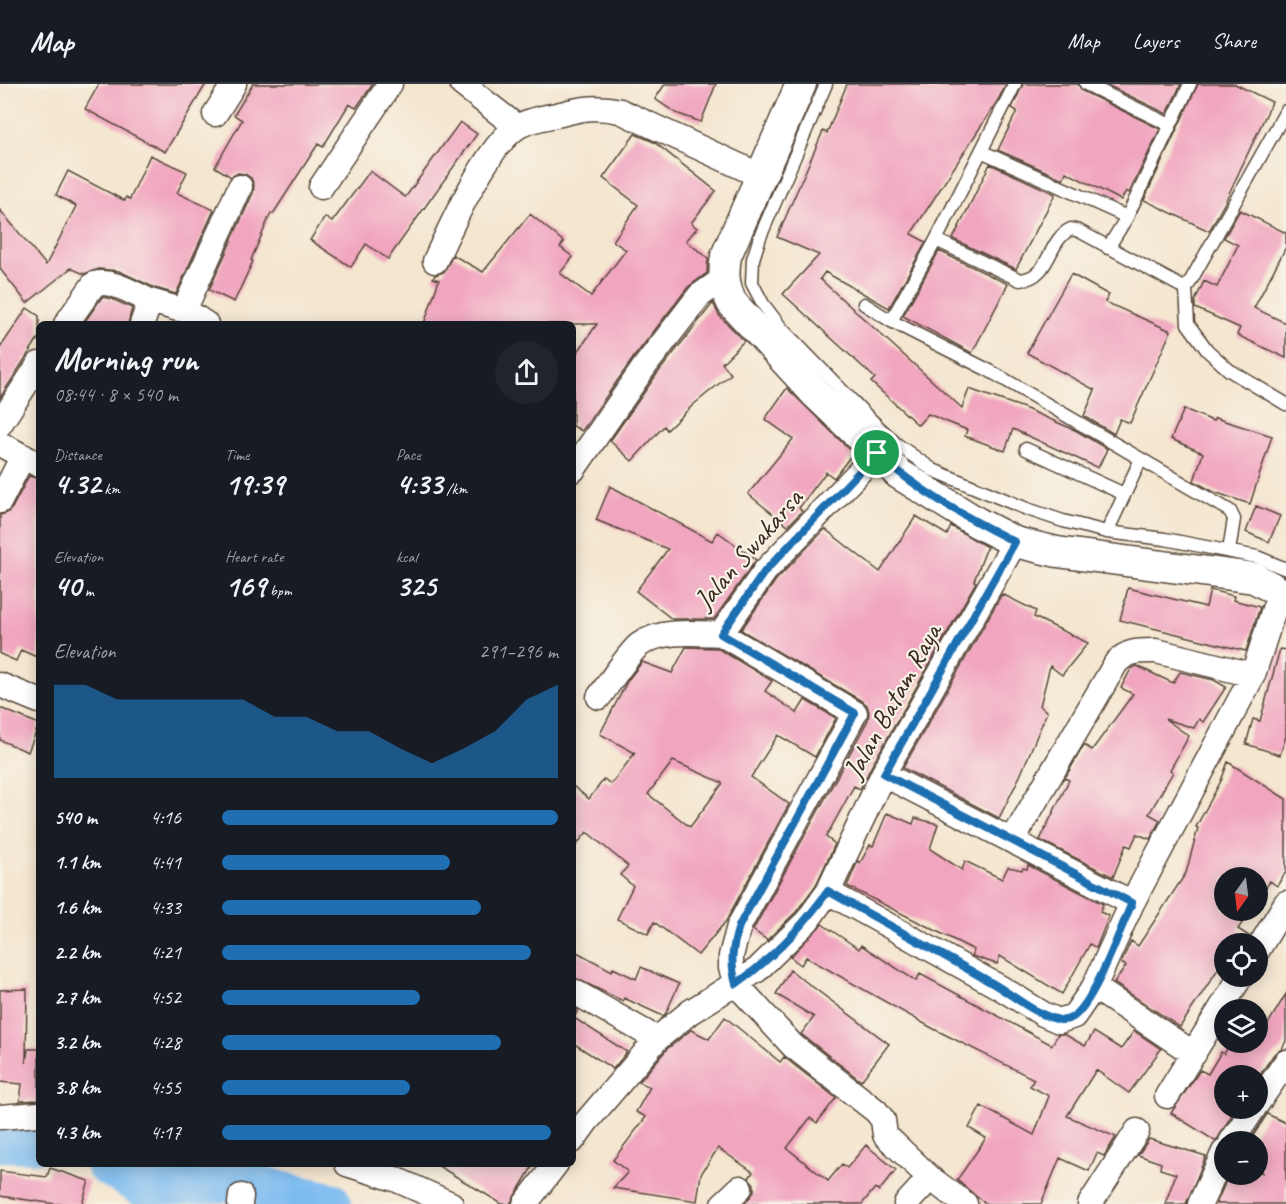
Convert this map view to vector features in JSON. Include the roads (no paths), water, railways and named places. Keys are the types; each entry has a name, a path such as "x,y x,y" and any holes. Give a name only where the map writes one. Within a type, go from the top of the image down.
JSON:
{"street":[{"path":"215,114 234,84"},
{"path":"321,187 390,84"},
{"path":"462,84 517,127"},
{"path":"801,84 726,256 723,279 732,303 816,394 899,474 978,523 1015,542 1089,558 1230,573 1254,578 1271,586 1280,604 1253,675 1132,903 1094,987 1074,1016 1059,1021 1042,1014 1001,988 828,891"},
{"path":"435,261 452,223 501,141 517,127 575,110 603,107 632,116 760,176"},
{"path":"182,308 192,292 240,187"},
{"path":"576,466 645,366 699,296 723,279"},
{"path":"68,321 94,284 101,282 114,285 172,309 182,308 202,321"},
{"path":"143,321 150,301"},
{"path":"0,424 36,369"},
{"path":"0,444 31,460 0,501"},
{"name":"Jalan Swakarsa","path":"599,697 638,646 659,635 721,634 765,571 877,453"},
{"name":"Jalan Batam Raya","path":"577,1126 657,1039 690,1012 757,970 807,921 828,891 884,774 1015,542"},
{"path":"721,634 855,713 739,926 731,956 731,968 736,984 793,1046 876,1111 883,1120 885,1135 930,1178 965,1204"},
{"path":"1012,841 1116,663 1123,655 1140,651 1156,651 1253,675"},
{"path":"0,685 36,700"},
{"path":"884,774 1132,903"},
{"path":"1268,933 1286,903"},
{"path":"1094,987 1194,1054"},
{"path":"1167,1096 1234,987"},
{"path":"576,993 657,1039"},
{"path":"1268,1088 1286,1062"},
{"path":"0,1118 36,1114"},
{"path":"1090,1204 1137,1131"},
{"path":"357,1167 395,1179 451,1204"},
{"path":"525,1204 554,1167"},
{"path":"1200,1204 1214,1174"},
{"path":"906,1204 930,1178"}],"lane":[{"path":"826,84 753,258 752,282 763,304 782,329 866,415 914,458 941,474 1027,509 1107,532 1166,539 1229,551 1264,559 1286,569"},
{"path":"891,321 936,240 1015,84"},
{"path":"1086,84 1170,125"},
{"path":"1108,248 1127,217 1190,84"},
{"path":"1286,111 1186,289 1188,324 1207,350 1229,370 1286,404"},
{"path":"982,152 1127,217"},
{"path":"936,240 1020,280 1031,279 1038,274 1062,234 1071,229 1079,231 1186,289"},
{"path":"864,304 891,321 990,371 1230,511 1234,519 1229,551"},
{"path":"1026,449 1124,494"},
{"path":"1107,532 1141,459"}],"waterway":[{"path":"0,1140 36,1141"},
{"path":"112,1167 143,1185 239,1180 280,1193 330,1204"}]}
